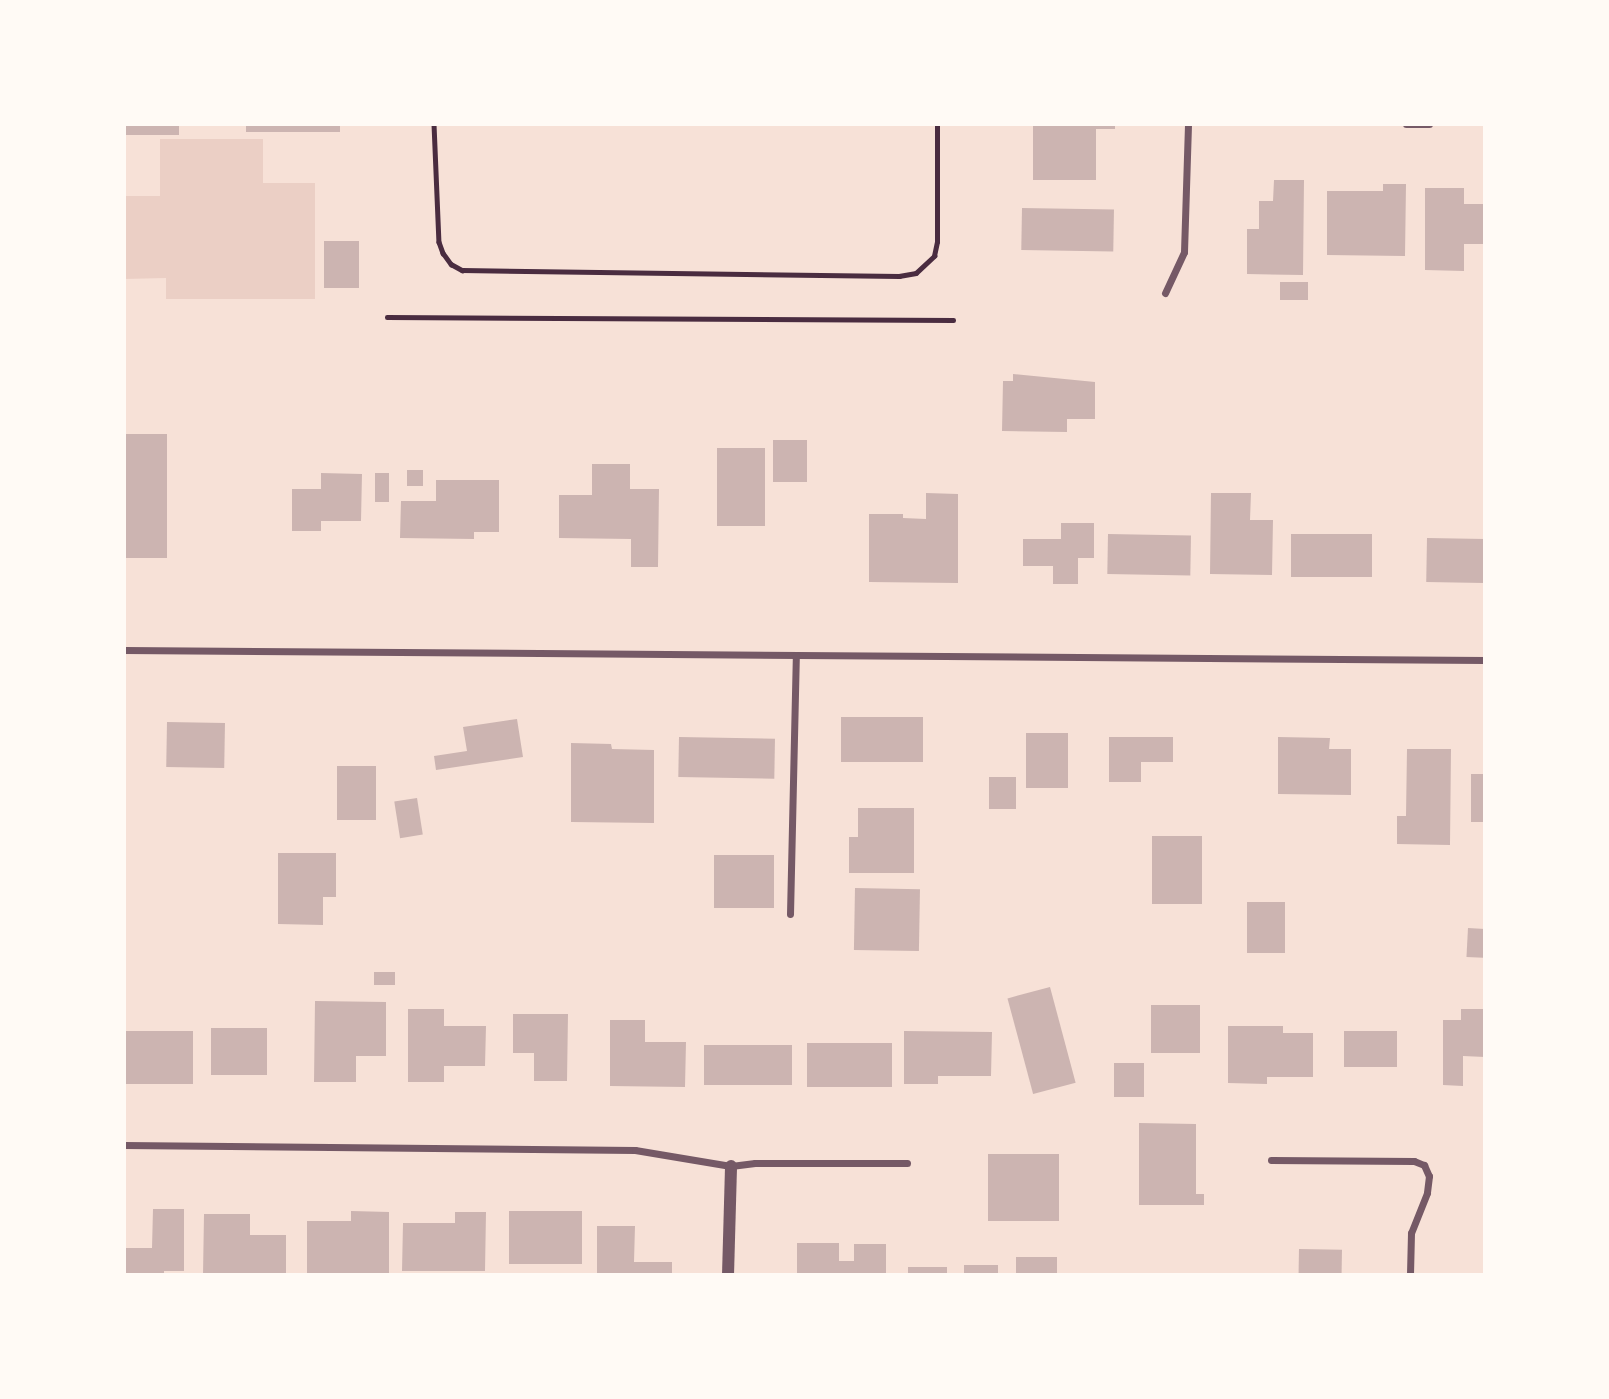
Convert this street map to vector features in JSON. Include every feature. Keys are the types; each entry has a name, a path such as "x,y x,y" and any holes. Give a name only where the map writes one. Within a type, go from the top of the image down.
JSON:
{"street":[{"path":"1166,293 1184,252 1188,124"},
{"path":"1406,124 1429,124"},
{"path":"124,650 1485,660"},
{"path":"790,914 796,655"},
{"path":"124,1146 635,1150 730,1166 755,1163 907,1163"},
{"path":"1271,1160 1414,1161 1424,1165 1429,1176 1427,1193 1411,1233 1410,1275"},
{"path":"728,1275 730,1166"}],"path":[{"path":"434,124 439,242 451,264 462,270 899,276 916,273 934,256 937,242 937,124"},
{"path":"387,317 953,320"}],"shaded area":[{"path":"160,139 263,139 263,183 315,183 315,299 166,299 166,278 124,279 124,196 160,196"}],"building":[{"path":"124,124 179,124 179,135 124,135"},
{"path":"246,124 340,124 340,132 246,132"},
{"path":"1033,124 1115,124 1115,129 1096,129 1096,180 1033,180"},
{"path":"1274,180 1304,180 1303,275 1247,274 1247,229 1259,229 1259,201 1273,201"},
{"path":"1383,184 1406,184 1405,256 1327,255 1327,191 1383,191"},
{"path":"1425,188 1464,188 1464,204 1485,204 1485,244 1464,244 1464,271 1425,270"},
{"path":"1022,208 1114,210 1113,252 1021,250"},
{"path":"324,241 359,241 359,288 324,288"},
{"path":"1280,282 1308,282 1308,300 1280,300"},
{"path":"1013,374 1095,382 1095,419 1067,419 1067,432 1002,431 1003,381 1013,381"},
{"path":"124,434 167,434 167,558 124,558"},
{"path":"773,440 807,440 807,482 773,482"},
{"path":"717,448 765,448 765,526 717,526"},
{"path":"592,464 630,464 630,489 659,489 658,567 631,567 631,539 559,538 559,495 592,495"},
{"path":"407,470 423,470 423,486 407,486"},
{"path":"321,473 362,474 361,521 321,521 321,531 292,531 292,489 321,489"},
{"path":"375,473 389,473 389,502 375,502"},
{"path":"436,480 499,480 499,532 474,532 474,539 400,538 401,501 436,501"},
{"path":"926,493 958,494 958,583 869,582 869,514 903,514 903,518 926,519"},
{"path":"1211,493 1251,493 1250,520 1273,520 1272,575 1210,574"},
{"path":"1061,523 1094,523 1094,558 1078,558 1078,584 1053,584 1053,566 1023,566 1023,539 1061,539"},
{"path":"1108,534 1191,535 1190,575 1107,574"},
{"path":"1291,534 1372,534 1372,577 1291,577"},
{"path":"1427,538 1485,539 1484,583 1426,582"},
{"path":"841,717 923,717 923,762 841,762"},
{"path":"517,719 523,757 436,770 434,756 467,751 463,727"},
{"path":"167,722 225,723 224,768 166,767"},
{"path":"1026,733 1068,733 1068,788 1026,788"},
{"path":"679,737 775,739 774,779 678,777"},
{"path":"1109,737 1173,737 1173,762 1141,762 1141,782 1109,782"},
{"path":"1278,737 1330,738 1329,749 1351,749 1351,795 1278,794"},
{"path":"571,743 611,744 612,749 654,750 654,823 571,822"},
{"path":"1407,749 1451,749 1450,845 1397,844 1397,816 1406,816"},
{"path":"337,766 376,766 376,820 337,820"},
{"path":"1471,774 1485,774 1485,822 1471,822"},
{"path":"989,777 1016,777 1016,809 989,809"},
{"path":"417,798 423,835 400,838 394,802"},
{"path":"858,808 914,808 914,873 849,873 849,837 858,837"},
{"path":"1152,836 1202,836 1202,904 1152,904"},
{"path":"278,853 336,853 336,897 323,897 323,925 278,924"},
{"path":"714,855 774,855 774,908 714,908"},
{"path":"855,888 920,889 919,951 854,950"},
{"path":"1247,902 1285,902 1285,953 1247,953"},
{"path":"1468,928 1485,929 1483,958 1466,957"},
{"path":"374,972 395,972 395,985 374,985"},
{"path":"1050,987 1076,1083 1033,1094 1007,998"},
{"path":"315,1001 386,1002 386,1056 356,1056 356,1082 314,1082"},
{"path":"1151,1005 1200,1005 1200,1053 1151,1053"},
{"path":"408,1009 444,1009 444,1026 486,1026 485,1066 444,1066 444,1082 408,1082"},
{"path":"1461,1009 1485,1009 1485,1057 1463,1056 1463,1086 1443,1085 1443,1020 1461,1020"},
{"path":"513,1014 568,1014 567,1081 534,1081 534,1053 513,1053"},
{"path":"610,1020 645,1020 645,1042 686,1042 685,1087 610,1086"},
{"path":"1228,1026 1283,1026 1283,1033 1313,1033 1313,1077 1267,1077 1267,1084 1228,1083"},
{"path":"211,1028 267,1028 267,1075 211,1075"},
{"path":"124,1031 193,1031 193,1084 124,1084"},
{"path":"904,1031 992,1032 991,1076 938,1076 938,1084 904,1084"},
{"path":"1344,1031 1397,1031 1397,1067 1344,1067"},
{"path":"807,1043 892,1043 892,1087 807,1087"},
{"path":"704,1045 792,1045 792,1085 704,1085"},
{"path":"1114,1063 1144,1063 1144,1097 1114,1097"},
{"path":"1139,1123 1196,1124 1196,1194 1204,1194 1204,1205 1139,1205"},
{"path":"988,1154 1059,1154 1059,1221 988,1221"},
{"path":"153,1209 184,1209 184,1271 164,1271 164,1275 124,1275 124,1248 152,1248"},
{"path":"351,1211 389,1212 389,1275 307,1275 307,1221 351,1221"},
{"path":"509,1211 582,1211 582,1264 509,1264"},
{"path":"455,1212 486,1212 485,1271 402,1271 403,1223 455,1223"},
{"path":"204,1214 250,1214 250,1235 286,1235 286,1275 203,1275"},
{"path":"597,1226 635,1226 634,1262 672,1262 672,1275 597,1275"},
{"path":"797,1243 839,1243 839,1261 854,1261 854,1244 886,1244 886,1275 797,1275"},
{"path":"1299,1249 1342,1250 1342,1275 1299,1275"},
{"path":"1016,1257 1057,1257 1057,1275 1016,1275"},
{"path":"964,1265 998,1265 998,1275 964,1275"},
{"path":"908,1267 947,1267 947,1275 908,1275"}]}
